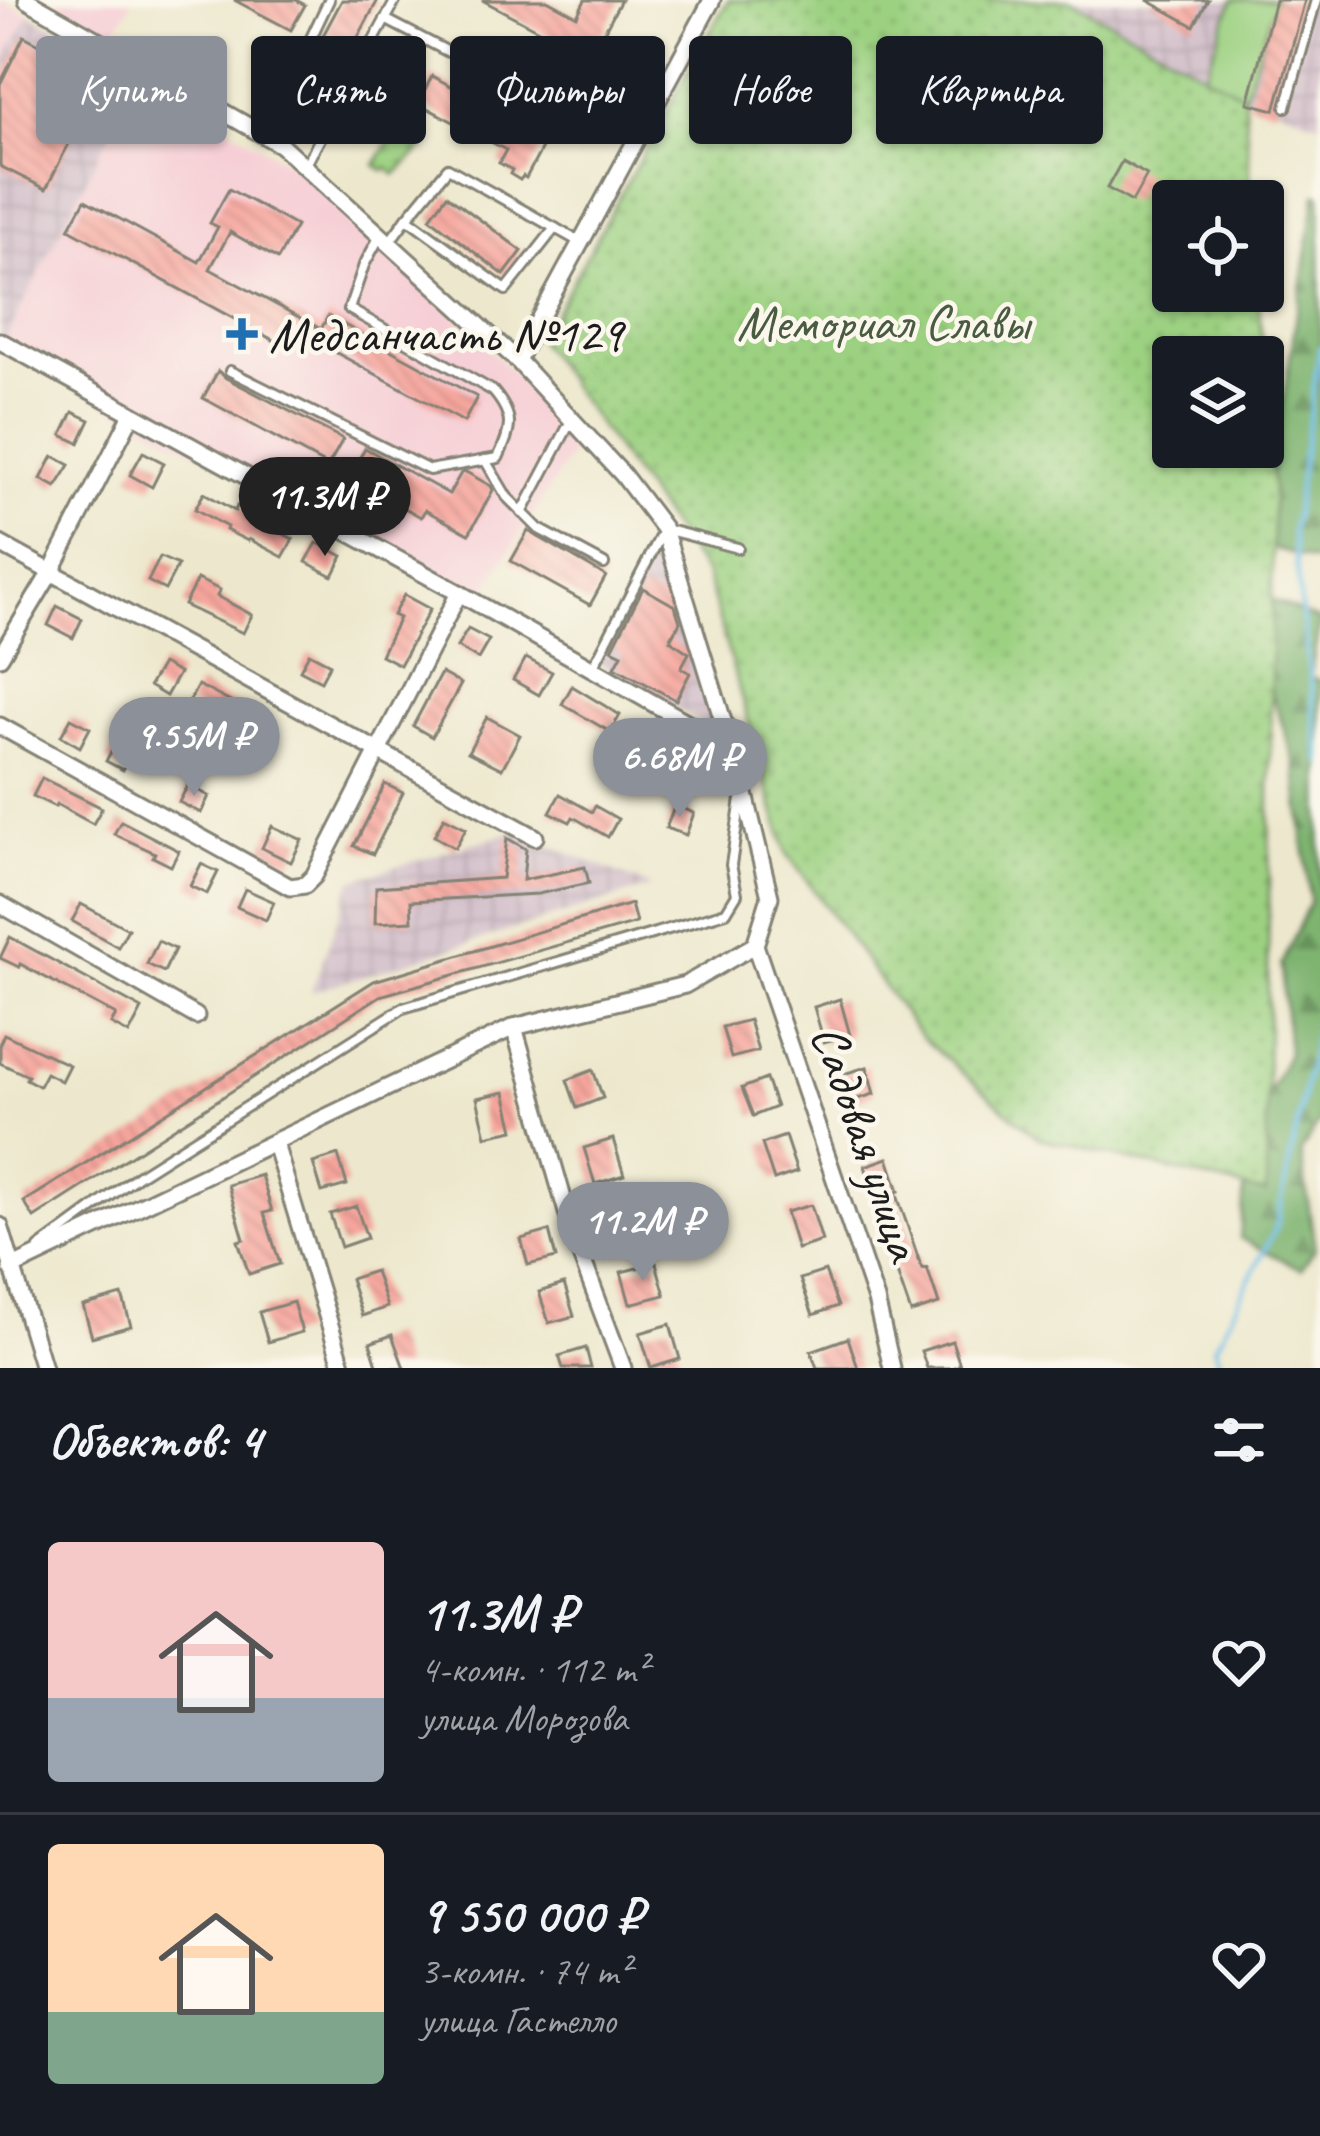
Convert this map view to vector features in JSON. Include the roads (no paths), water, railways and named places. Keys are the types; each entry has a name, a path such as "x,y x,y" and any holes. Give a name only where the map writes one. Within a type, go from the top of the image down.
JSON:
{"street":[{"path":"27,0 251,128"},
{"path":"517,360 712,0"},
{"path":"11,1268 514,1027 685,985 755,945 770,897 743,786 664,530 623,475 517,360 279,144"},
{"path":"0,341 732,748"},
{"path":"0,657 51,572 132,414"},
{"path":"0,544 536,838"},
{"path":"0,726 290,887 305,885 314,876 459,593"},
{"path":"0,904 196,1016"},
{"name":"Садовая улица","path":"755,945 876,1300 892,1368"},
{"path":"514,1027 574,1237 623,1368"},
{"path":"274,1144 343,1368"},
{"path":"1,1236 43,1368"}],"lane":[{"path":"311,36 329,0"},
{"path":"305,166 395,0"},
{"path":"1286,106 1316,0"},
{"path":"385,19 450,53"},
{"path":"230,371 429,470 498,458 510,419 493,391 349,309 364,266 448,168 555,228 584,236"},
{"path":"407,218 506,290 555,228"},
{"path":"522,512 572,419"},
{"path":"485,460 507,497 538,529 604,564"},
{"path":"592,668 664,530 738,548"},
{"path":"11,1268 139,1175 404,1008 726,912 737,894 731,865 743,786"}],"waterway":[{"path":"1320,347 1292,530 1320,762"},
{"path":"1222,1368 1215,1347 1276,1228 1320,1013"}],"place":[{"name":"Медсанчасть №129","path":"242,334"}],"park label":[{"name":"Мемориал Славы","path":"883,322"}]}
